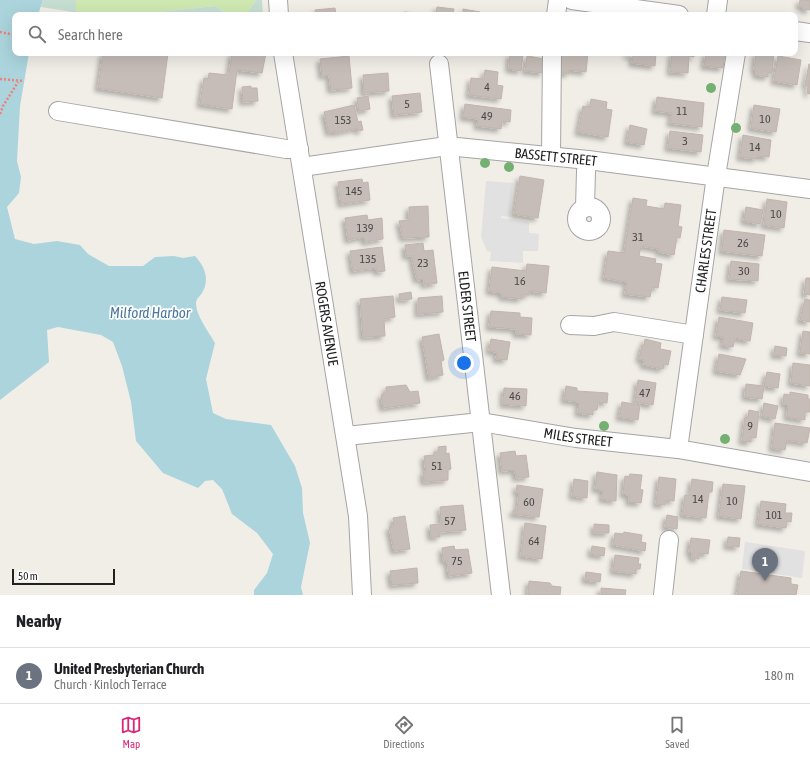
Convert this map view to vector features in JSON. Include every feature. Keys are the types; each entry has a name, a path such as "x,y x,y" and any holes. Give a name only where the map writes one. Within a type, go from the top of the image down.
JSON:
{"street":[{"path":"278,0 279,12"},
{"path":"556,12 558,0"},
{"path":"577,0 659,12"},
{"path":"716,12 718,0"},
{"path":"798,31 810,33"},
{"name":"ROGERS AVENUE","path":"284,56 358,516 362,595"},
{"path":"551,156 552,56"},
{"name":"CHARLES STREET","path":"678,449 716,176 736,56"},
{"name":"ELDER STREET","path":"439,64 447,146 502,595"},
{"path":"58,111 286,149 299,149"},
{"name":"BASSETT STREET","path":"302,167 447,146 588,160 810,189"},
{"path":"585,208 586,171 588,160"},
{"path":"570,325 594,326 614,322 694,334"},
{"name":"MILES STREET","path":"346,436 481,422 576,438 678,449 810,472"},
{"path":"663,595 669,540"}],"path":[{"path":"0,32 12,34"},
{"path":"0,79 24,81"},
{"path":"0,114 3,106 18,82"}],"green space":[{"path":"43,0 76,0 76,12 41,7"},
{"path":"76,0 256,0 248,12 224,12 215,6 158,12 76,12"},
{"path":"256,0 262,0 263,12 248,12"},
{"path":"215,6 224,12 158,12"}],"shaded area":[{"path":"486,181 513,183 510,217 501,216 501,218 529,222 529,233 539,234 538,251 523,251 523,263 490,261 491,252 487,251 481,237"},
{"path":"745,542 805,551 802,578 742,569"}],"water":[{"name":"Milford Harbor","path":"0,0 43,0 39,12 12,12 12,56 28,56 20,106 17,161 21,177 19,193 7,207 15,239 34,244 57,241 80,245 88,254 109,266 143,266 155,257 174,256 183,258 195,256 204,269 206,278 206,283 202,293 196,302 198,313 215,343 206,379 213,413 226,419 271,425 295,466 302,488 303,513 310,543 301,587 303,595 254,595 254,590 267,573 273,554 257,533 232,514 222,489 213,480 205,481 198,488 163,473 136,441 131,402 122,366 113,342 101,335 58,327 47,330 49,362 0,400"}],"building":[{"path":"800,0 810,0 810,10 803,9 803,6 799,6"},
{"path":"437,7 454,9 454,12 436,12"},
{"path":"335,8 336,12 315,12 315,10"},
{"path":"463,9 480,12 463,12"},
{"path":"103,56 168,56 162,98 98,88"},
{"path":"232,56 265,56 262,73 237,70 232,109 200,104 204,78 208,79 209,73 229,75"},
{"path":"349,56 352,88 331,90 329,75 322,76 320,59"},
{"path":"510,56 523,56 521,71 509,69"},
{"path":"527,56 545,59 543,73 525,71"},
{"path":"560,56 588,56 586,72 569,70 569,74 558,72"},
{"path":"633,56 656,56 655,66 632,63"},
{"path":"672,56 689,56 688,73 670,72"},
{"path":"706,56 725,56 723,68 704,66"},
{"path":"756,56 774,56 772,73 768,73 768,77 756,75 756,70 754,70"},
{"path":"778,56 801,60 797,85 774,81"},
{"path":"809,64 810,94 807,93 808,86 805,85"},
{"path":"485,70 498,72 497,85 503,86 501,99 469,95 471,78 484,79"},
{"path":"388,73 389,91 364,93 363,75"},
{"path":"251,86 251,88 257,88 258,101 243,102 242,87"},
{"path":"420,93 422,112 394,115 392,96"},
{"path":"368,96 370,109 359,111 357,98"},
{"path":"657,97 704,103 702,127 670,123 672,113 655,111"},
{"path":"591,99 607,102 606,109 612,110 608,137 578,132 583,106 590,107"},
{"path":"465,104 511,110 510,122 502,121 501,129 477,126 478,119 463,117"},
{"path":"354,105 358,122 361,121 363,130 358,131 357,128 329,133 324,112"},
{"path":"754,105 780,109 776,132 751,128"},
{"path":"630,125 647,129 644,145 627,142"},
{"path":"670,131 703,135 701,152 668,148"},
{"path":"743,135 771,140 769,157 757,156 756,159 740,157"},
{"path":"520,176 544,180 538,218 514,214"},
{"path":"362,179 363,183 368,182 370,200 341,204 338,182"},
{"path":"633,198 647,200 646,206 664,209 665,203 681,205 678,226 682,227 680,238 677,237 674,255 659,252 659,249 641,246 639,256 656,259 655,263 662,264 658,288 652,287 650,297 625,294 627,282 604,278 608,251 624,253"},
{"path":"767,199 787,202 784,228 764,225"},
{"path":"428,206 429,237 403,238 399,221 409,220 409,207"},
{"path":"746,207 763,210 760,224 744,221"},
{"path":"367,215 368,220 382,218 383,239 365,242 364,237 348,240 345,218"},
{"path":"724,230 765,235 762,256 722,251"},
{"path":"423,243 424,251 433,250 437,283 424,285 424,279 417,280 412,258 414,258 414,256 406,256 405,245"},
{"path":"382,247 385,271 377,272 376,268 353,271 350,251"},
{"path":"731,261 759,264 758,281 729,279"},
{"path":"527,264 549,266 546,293 529,291 529,295 522,295 522,299 502,297 502,293 489,291 492,267 526,271"},
{"path":"806,278 810,278 810,295 804,294"},
{"path":"411,292 412,299 400,300 399,294"},
{"path":"393,296 395,317 384,319 385,336 363,337 360,299"},
{"path":"442,296 443,312 418,314 418,298"},
{"path":"722,297 747,300 745,313 720,310"},
{"path":"805,299 810,300 810,322 800,320"},
{"path":"491,311 520,313 520,317 532,318 531,335 516,334 516,329 489,327"},
{"path":"719,317 753,323 750,341 735,338 733,347 722,345 724,337 716,336"},
{"path":"803,331 810,332 810,354 800,353"},
{"path":"439,334 444,360 441,361 443,375 429,378 422,337"},
{"path":"491,339 510,342 507,360 496,359 497,352 489,351"},
{"path":"645,339 661,343 660,349 671,351 668,365 664,364 663,369 643,365 644,360 639,359"},
{"path":"775,346 787,348 786,356 774,355"},
{"path":"719,354 746,359 740,375 716,371"},
{"path":"793,363 810,365 810,386 791,383"},
{"path":"767,372 780,374 778,388 764,386"},
{"path":"638,380 656,383 653,405 635,402"},
{"path":"746,384 764,386 762,399 745,397"},
{"path":"406,385 410,392 418,391 420,403 383,408 381,395 386,394 386,387"},
{"path":"566,386 577,388 577,391 608,393 607,403 598,402 597,410 593,410 593,415 578,413 579,402 564,400"},
{"path":"504,388 527,389 526,406 503,404"},
{"path":"790,392 808,395 808,399 810,399 810,412 805,412 805,420 787,417 788,404 783,404 784,394 790,395"},
{"path":"622,402 640,405 638,420 619,417"},
{"path":"764,403 778,406 775,419 762,416"},
{"path":"749,410 759,412 756,438 751,437 751,442 742,441 745,417 748,417"},
{"path":"775,423 810,428 807,443 787,440 785,450 772,448"},
{"path":"446,446 446,454 449,453 451,469 448,470 448,480 424,482 423,472 426,472 424,456 434,455 434,452 439,452 438,447"},
{"path":"515,451 516,456 526,455 529,477 516,478 515,470 502,471 500,453"},
{"path":"597,472 617,475 616,501 602,499 603,490 595,489"},
{"path":"630,474 642,475 640,489 643,490 641,503 629,502 629,495 623,494 625,476 629,477"},
{"path":"659,477 676,479 674,501 665,500 665,505 656,504"},
{"path":"574,479 588,481 587,498 572,496"},
{"path":"692,479 713,482 712,492 709,492 706,518 682,515 685,495 690,495"},
{"path":"723,484 745,486 741,519 719,516"},
{"path":"517,485 543,489 539,517 513,514 513,510 517,510 519,492 516,492"},
{"path":"761,501 786,504 785,513 792,513 791,522 787,521 786,528 758,524"},
{"path":"463,505 466,530 440,532 440,537 431,537 430,525 441,524 440,507"},
{"path":"667,515 678,517 677,529 665,527"},
{"path":"405,516 410,549 394,551 389,527 394,526 393,518"},
{"path":"525,523 546,526 542,559 521,556"},
{"path":"594,524 609,525 609,533 594,533"},
{"path":"624,532 642,535 641,542 646,543 645,551 613,545 615,533 623,534"},
{"path":"728,537 740,538 739,547 727,546"},
{"path":"691,538 710,540 708,554 699,553 699,559 692,558 692,553 689,552"},
{"path":"454,546 455,550 468,549 472,573 449,576 447,560 443,561 442,548"},
{"path":"592,546 605,548 604,556 591,554"},
{"path":"615,555 639,558 638,564 641,564 640,569 636,569 636,574 613,571"},
{"path":"417,568 418,583 392,585 390,571"},
{"path":"741,571 791,578 791,584 798,585 796,595 737,595"},
{"path":"586,572 601,574 600,582 585,580"},
{"path":"529,581 550,583 552,586 561,587 560,595 528,595"},
{"path":"601,588 626,590 625,595 601,595"}],"place":[{"name":"United Presbyterian Church","path":"765,581"}]}
